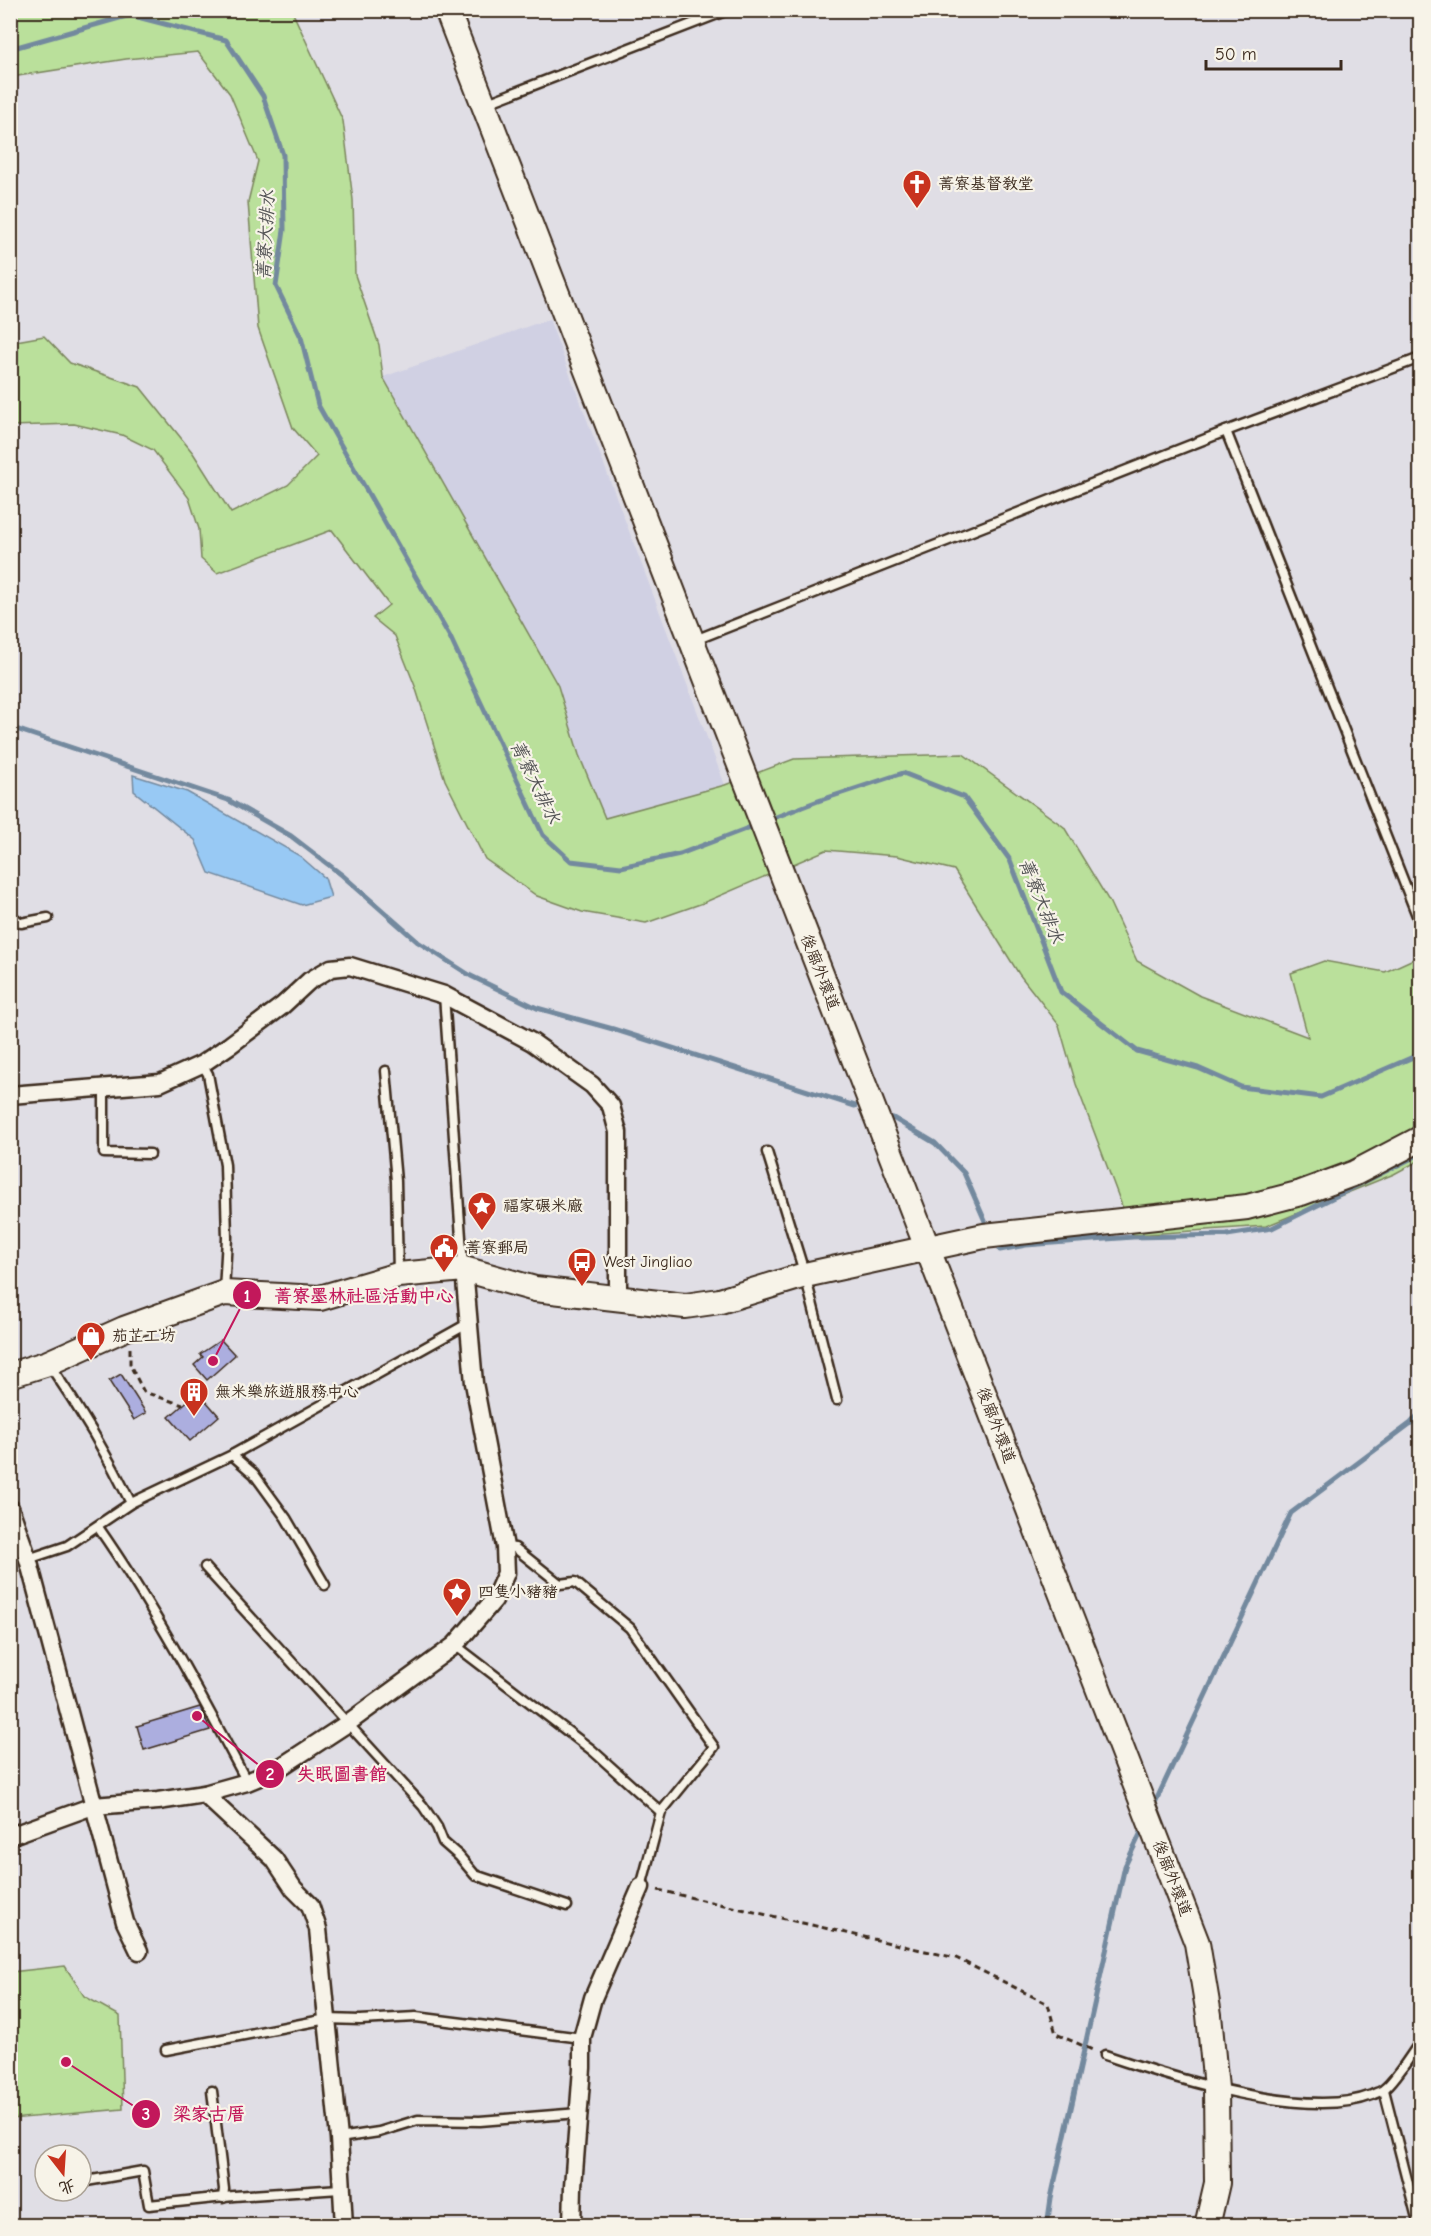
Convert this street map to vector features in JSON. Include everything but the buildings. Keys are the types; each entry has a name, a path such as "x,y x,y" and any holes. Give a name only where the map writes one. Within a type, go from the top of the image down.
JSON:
{"street":[{"name":"後廍外環道","path":"447,10 1197,1943 1209,2015 1216,2088 1217,2183 1207,2226"},
{"path":"10,1095 160,1083 202,1064 274,1012 309,981 331,968 350,966 444,995 532,1042 592,1085 611,1106 618,1132 618,1300"},
{"path":"10,1375 48,1363 124,1329 224,1293 320,1298 398,1275 464,1269 535,1289 685,1306 720,1301 805,1275 984,1236 1247,1207 1302,1194 1355,1173 1420,1139"},
{"path":"10,1836 93,1806 158,1801 204,1794 247,1782 276,1770 348,1724 455,1645 494,1600 506,1573 505,1547 479,1414 464,1269"},
{"path":"10,1508 28,1559 125,1922 139,1951"},
{"path":"204,1794 274,1859 294,1889 310,1905 318,1929 339,2138 340,2189 344,2226"},
{"path":"572,2226 582,2038 593,1998 641,1887"}],"lane":[{"path":"483,105 728,10"},
{"path":"692,641 1226,431 1420,358"},
{"path":"1226,431 1420,924"},
{"path":"10,915 21,922 48,918"},
{"path":"444,995 464,1269"},
{"path":"202,1064 208,1074 225,1165 227,1238 224,1293"},
{"path":"386,1071 396,1181 398,1275"},
{"path":"104,1089 104,1153 150,1154"},
{"path":"767,1152 805,1275 837,1400"},
{"path":"28,1559 67,1546 131,1503 232,1455 469,1323"},
{"path":"48,1363 73,1398 105,1451 131,1503"},
{"path":"232,1455 254,1474 286,1518 325,1585"},
{"path":"98,1527 126,1567 203,1698 247,1782"},
{"path":"505,1547 515,1548 560,1584 575,1582 630,1628 714,1747 661,1812 641,1887"},
{"path":"205,1567 423,1806 437,1827 443,1842 475,1875 567,1906"},
{"path":"455,1645 592,1750 661,1812"},
{"path":"166,2050 327,2019 416,2017 582,2038"},
{"path":"1105,2055 1164,2075 1216,2088 1321,2104 1363,2098 1384,2090 1420,2042"},
{"path":"1384,2090 1419,2226"},
{"path":"212,2091 223,2198"},
{"path":"339,2138 379,2132 418,2120 480,2121 579,2113"},
{"path":"93,2180 143,2171 149,2205 340,2189"}],"path":[{"path":"124,1329 129,1341 130,1365 144,1392 183,1405"},
{"path":"641,1887 956,1958 1048,2004 1056,2034 1105,2055"}],"shaded area":[{"path":"549,319 725,785 605,818 579,755 558,686 383,377"}],"green space":[{"path":"11,11 292,11 343,121 353,200 355,275 379,345 383,377 558,686 579,755 605,818 725,785 794,759 963,754 1064,827 1109,901 1137,961 1200,996 1308,1037 1291,973 1324,961 1385,972 1420,956 1420,1160 1394,1174 1266,1226 1133,1235 1076,1084 1059,1025 1019,974 954,870 897,856 826,850 703,903 646,923 582,912 537,896 485,859 445,780 415,686 395,636 373,618 389,605 332,530 217,573 201,559 199,529 189,498 153,450 122,435 74,424 11,426 11,342 44,336 70,363 140,387 193,453 231,513 288,485 317,456 293,428 258,328 248,202 258,161 230,94 198,52 126,59 11,77"},
{"path":"65,1966 84,1996 120,2016 123,2109 11,2119 11,1972"}],"water":[{"path":"133,775 187,792 300,856 325,878 331,897 302,905 209,873 195,840 134,791"}],"waterway":[{"name":"菁寮大排水","path":"10,49 130,15 226,40 263,96 283,155 284,230 276,286 301,337 318,405 450,637 543,835 571,861 621,867 680,854 756,825"},
{"path":"10,727 228,800 291,836 342,875 418,942 471,976 537,1008 613,1029 855,1106"},
{"name":"菁寮大排水","path":"768,820 903,773 964,797 1010,860 1061,992 1137,1051 1198,1068 1241,1087 1321,1097 1420,1054"},
{"path":"893,1118 935,1143 964,1173 985,1221"},
{"path":"1000,1250 1026,1245 1133,1237 1227,1235 1272,1228 1420,1154"},
{"path":"1153,1807 1291,1513 1411,1423 1420,1413"},
{"path":"1047,2226 1051,2198 1125,1866 1144,1826"}],"place":[{"name":"菁寮基督教堂","path":"917,210"},
{"name":"福家碾米廠","path":"482,1232"},
{"name":"菁寮郵局","path":"444,1274"},
{"name":"West Jingliao","path":"582,1288"},
{"name":"菁寮墨林社區活動中心","path":"213,1361"},
{"name":"茄芷工坊","path":"91,1362"},
{"name":"無米樂旅遊服務中心","path":"194,1418"},
{"name":"四隻小豬豬","path":"457,1618"},
{"name":"失眠圖書館","path":"197,1716"},
{"name":"梁家古厝","path":"66,2062"}]}
